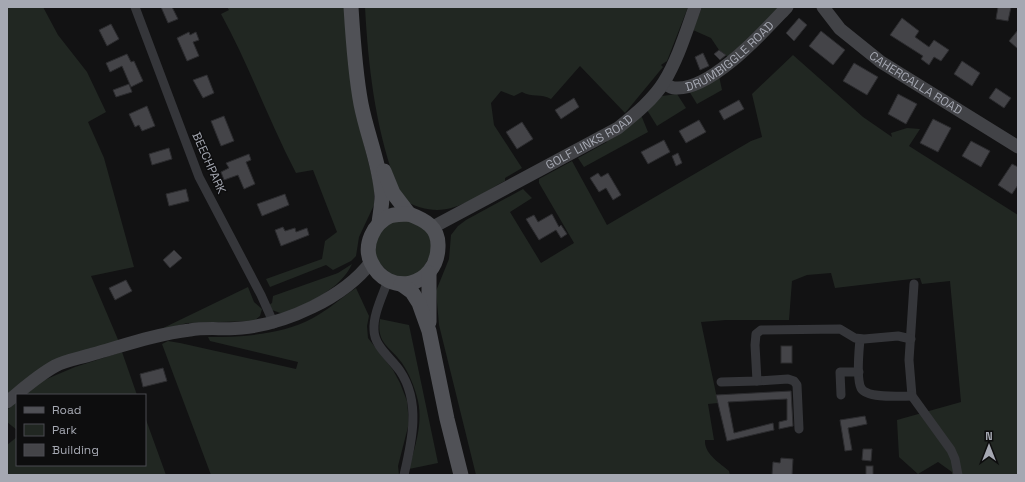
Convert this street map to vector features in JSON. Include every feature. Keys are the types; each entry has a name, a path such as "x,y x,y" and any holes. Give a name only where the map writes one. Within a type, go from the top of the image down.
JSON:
{"main road":[{"path":"351,7 353,46 361,104 373,146 382,198 379,223"},
{"name":"GOLF LINKS ROAD","path":"433,227 618,128 639,111 664,83 675,60 695,7"},
{"name":"DRUMBIGGLE ROAD","path":"664,83 673,88 682,88 705,79 746,50 787,7"},
{"name":"CAHERCALLA ROAD","path":"823,7 840,29 881,62 1018,147"},
{"path":"373,146 393,193 409,214"},
{"path":"395,282 414,282 429,273 438,258 438,242 433,227 422,218 409,214 391,216 379,223 372,233 368,246 371,262 377,272 412,292 419,303 429,331 447,419 461,475"},
{"path":"16,394 35,378 58,365 141,340 191,330 241,329 274,324 297,315 333,295 364,272 371,262"},
{"path":"429,273 429,331"},
{"path":"7,402 16,394"}],"street":[{"name":"BEECHPARK","path":"135,7 199,177 261,295 274,324"},
{"path":"395,282 375,318 374,330 376,341 401,372 412,400 414,429 404,475"},
{"path":"914,284 909,380 912,396 951,450 955,459 958,475"},
{"path":"757,381 755,345 756,334 761,330 840,329 855,338 860,339 884,336 911,339"},
{"path":"860,339 859,372 861,389 866,393 886,396 912,396"},
{"path":"840,395 840,372 859,372"},
{"path":"721,382 794,381 797,385 798,429"}],"green space":[{"path":"7,7 43,7 58,35 87,72 106,112 88,122 104,158 134,267 91,276 119,342 7,396"},
{"path":"227,7 345,7 356,112 374,185 374,205 359,237 356,256 351,261 333,270 326,265 270,287 266,279 322,259 325,241 337,232 313,170 296,173 286,153 241,53 221,14 229,10"},
{"path":"365,7 688,7 667,61 661,65 663,67 625,113 580,66 551,99 544,96 529,95 522,92 514,96 501,91 491,103 494,125 522,168 505,178 505,181 470,201 454,207 437,210 411,204 405,200 398,190 387,157 377,115 370,72"},
{"path":"702,7 780,7 728,57 719,50 711,38 693,30"},
{"path":"793,55 863,117 892,137 891,133 907,128 920,129 909,146 1018,215 1018,475 952,475 952,472 938,462 918,474 899,457 897,420 961,402 950,281 922,284 920,278 835,288 831,273 807,275 792,281 789,320 726,320 701,322 718,403 708,404 714,440 705,440 705,445 710,454 729,471 730,475 476,475 439,325 436,291 449,259 451,235 458,226 466,220 523,189 532,198 510,212 541,263 574,243 539,183 539,179 572,161 607,225 751,141 762,137 752,94"},
{"path":"719,76 722,90 697,104 689,91"},
{"path":"677,94 686,108 657,126 647,110 662,96"},
{"path":"641,115 648,132 584,167 578,158 607,142 606,139"},
{"path":"400,218 423,223 435,245 420,275 396,279 375,259 375,250 378,233 381,229"},
{"path":"352,264 340,281 322,295 303,305 283,314 272,310 269,305 272,303 273,296 338,273"},
{"path":"248,287 254,302 262,309 260,316 254,321 187,323 157,331"},
{"path":"356,288 369,316 367,326 368,338 393,370 407,401 409,423 398,466 399,475 211,475 162,344 168,341 180,343 296,369 298,362 210,341 208,337 262,334 301,324 319,315"},
{"path":"380,319 409,325 438,463 409,469 418,434 420,416 419,406 407,371 382,339 379,327"},
{"path":"122,352 137,394 26,394 42,381 75,367"},
{"path":"16,403 16,429 7,422 7,410"},
{"path":"146,420 166,475 7,475 7,445 16,438 16,466 146,466"}],"building":[{"path":"161,7 172,7 178,19 168,23"},
{"path":"998,7 1011,7 1008,21 996,19"},
{"path":"799,18 807,25 794,41 786,33"},
{"path":"902,18 919,31 915,37 929,47 934,40 949,50 941,61 934,57 929,65 921,59 923,56 890,35"},
{"path":"111,24 119,39 107,46 99,30"},
{"path":"1018,30 1018,49 1009,41"},
{"path":"821,31 845,50 833,65 809,46"},
{"path":"189,32 190,35 196,32 199,40 193,42 199,56 187,61 177,38"},
{"path":"719,50 726,55 720,60 714,54"},
{"path":"703,53 709,66 700,70 695,57"},
{"path":"127,54 131,62 134,61 143,81 131,87 122,66 110,72 106,63"},
{"path":"962,61 980,73 972,86 954,74"},
{"path":"854,63 878,77 867,95 843,81"},
{"path":"207,75 214,93 203,98 193,80"},
{"path":"129,84 132,92 116,97 113,90"},
{"path":"996,88 1011,98 1004,108 989,98"},
{"path":"898,94 917,104 906,124 888,114"},
{"path":"574,98 579,107 561,119 555,110"},
{"path":"739,100 744,109 724,120 719,111"},
{"path":"147,106 155,126 142,131 139,125 135,127 129,114"},
{"path":"224,116 234,141 221,146 211,121"},
{"path":"933,119 951,128 938,152 920,143"},
{"path":"699,120 706,132 686,143 679,131"},
{"path":"522,122 533,139 517,149 506,132"},
{"path":"664,140 670,152 648,164 641,152"},
{"path":"971,141 990,151 981,167 962,156"},
{"path":"169,148 172,159 152,165 149,154"},
{"path":"678,153 682,163 676,166 672,156"},
{"path":"249,154 251,160 246,162 255,184 244,189 238,175 224,180 221,172 229,168 226,163"},
{"path":"1012,164 1018,167 1018,185 1012,194 998,185"},
{"path":"598,173 601,177 608,173 621,195 613,200 606,188 599,192 590,178"},
{"path":"186,189 189,201 169,206 166,194"},
{"path":"285,194 289,205 262,216 257,204"},
{"path":"552,214 559,227 561,225 567,234 561,238 556,230 539,240 526,219 534,215 538,222"},
{"path":"283,227 285,231 295,228 296,232 307,228 309,235 281,246 275,230"},
{"path":"174,250 182,258 170,268 163,260"},
{"path":"126,280 132,291 115,300 109,288"},
{"path":"781,346 792,346 792,363 781,363"},
{"path":"163,368 167,381 143,387 140,374"},
{"path":"791,391 793,426 779,429 779,422 787,420 787,399 728,402 734,433 773,423 774,430 727,441 716,395"},
{"path":"865,416 867,424 848,428 852,450 845,451 840,420"},
{"path":"863,449 872,449 871,461 862,460"},
{"path":"781,458 793,459 792,475 772,475 773,462 780,463"},
{"path":"866,466 873,466 873,475 866,475"}]}
